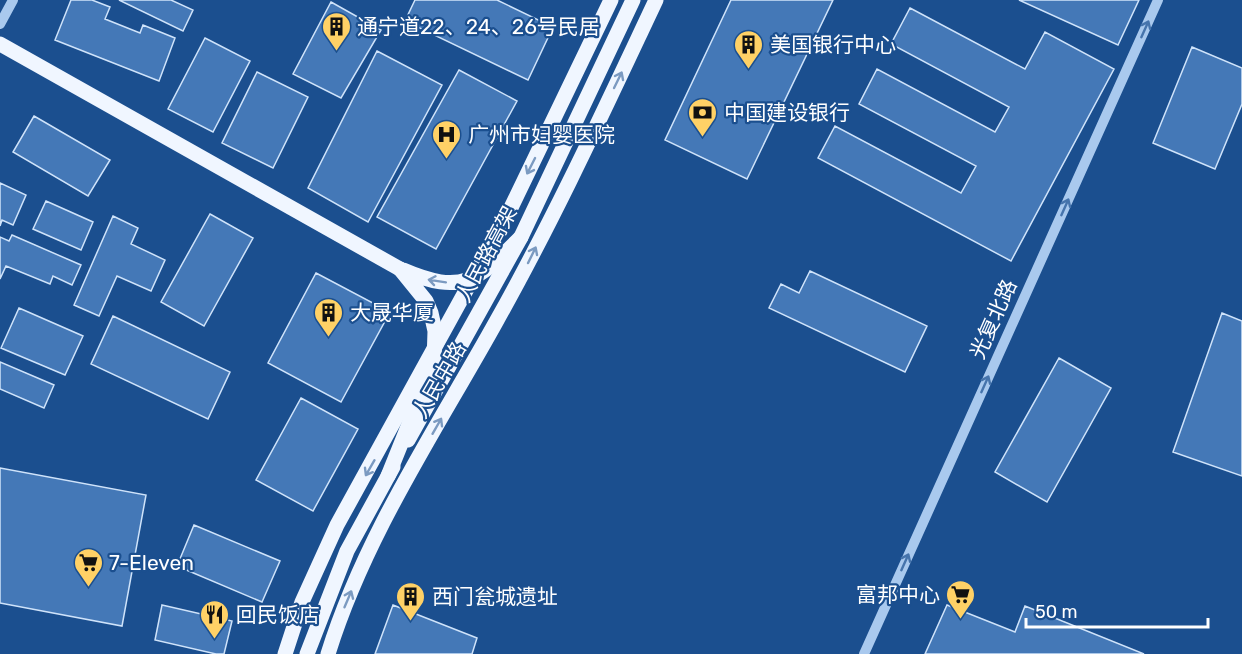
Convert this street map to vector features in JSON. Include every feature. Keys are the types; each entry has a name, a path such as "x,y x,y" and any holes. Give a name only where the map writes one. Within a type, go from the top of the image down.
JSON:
{"main road":[{"name":"人民中路","path":"285,654 302,602 333,534 507,216 611,0"},
{"name":"人民路高架","path":"307,654 347,551 521,237 633,0"},
{"name":"人民中路","path":"328,654 377,532 525,270 657,0"},
{"path":"0,44 400,268 437,283 460,283 479,275 493,266 521,237"},
{"path":"388,476 434,362 435,331 431,313 426,301 400,268"}],"street":[{"path":"0,24 13,0"},
{"name":"光复北路","path":"864,654 1158,0"}],"building":[{"path":"71,0 92,0 110,7 105,19 140,33 143,25 175,38 159,81 55,40"},
{"path":"119,0 171,0 193,10 183,31"},
{"path":"415,0 497,0 553,27 528,80 405,21"},
{"name":"美国银行中心","path":"731,0 833,0 747,179 665,140"},
{"path":"1019,0 1139,0 1118,45"},
{"name":"通宁道22、24、26号民居","path":"331,2 381,30 341,98 293,74"},
{"path":"910,8 1025,69 1045,32 1114,69 1011,261 818,158 835,126 961,193 976,166 859,104 877,69 995,132 1009,107 891,44"},
{"path":"205,38 250,61 213,132 168,109"},
{"path":"1192,47 1242,68 1242,104 1215,169 1153,143"},
{"path":"377,51 442,85 368,222 308,188"},
{"name":"广州市妇婴医院","path":"459,70 517,101 436,249 377,217"},
{"path":"257,72 308,97 273,168 222,143"},
{"path":"34,116 110,160 88,196 13,152"},
{"path":"0,183 26,195 13,225 2,220 0,226"},
{"path":"46,201 93,222 81,250 33,229"},
{"path":"210,214 253,238 204,326 161,302"},
{"path":"113,216 138,228 131,244 165,260 151,291 117,276 99,316 74,305"},
{"path":"12,235 81,265 72,285 53,276 50,284 6,266 0,279 0,237 9,241"},
{"path":"810,271 927,326 905,372 769,308 781,284 799,293"},
{"name":"大晟华厦","path":"316,273 390,312 341,402 268,363"},
{"path":"19,308 83,336 65,375 1,348"},
{"path":"1222,313 1242,321 1242,476 1173,452"},
{"path":"113,316 230,372 208,419 91,364"},
{"path":"1059,358 1111,388 1047,502 995,472"},
{"path":"0,362 54,385 44,408 0,389"},
{"path":"301,398 358,429 313,511 256,480"},
{"path":"0,468 146,495 122,626 0,603"},
{"path":"194,525 280,561 262,602 177,566"},
{"path":"162,605 232,621 224,654 155,640"},
{"name":"西门瓮城遗址","path":"393,605 477,638 472,654 375,654"},
{"name":"富邦中心","path":"947,605 1015,632 1025,606 1144,654 925,654"}],"place":[{"name":"通宁道22、24、26号民居","path":"336,52"},
{"name":"美国银行中心","path":"749,70"},
{"name":"中国建设银行","path":"703,138"},
{"name":"广州市妇婴医院","path":"447,160"},
{"name":"大晟华厦","path":"329,338"},
{"name":"7-Eleven","path":"88,588"},
{"name":"富邦中心","path":"961,620"},
{"name":"西门瓮城遗址","path":"411,622"},
{"name":"回民饭店","path":"215,640"}]}
